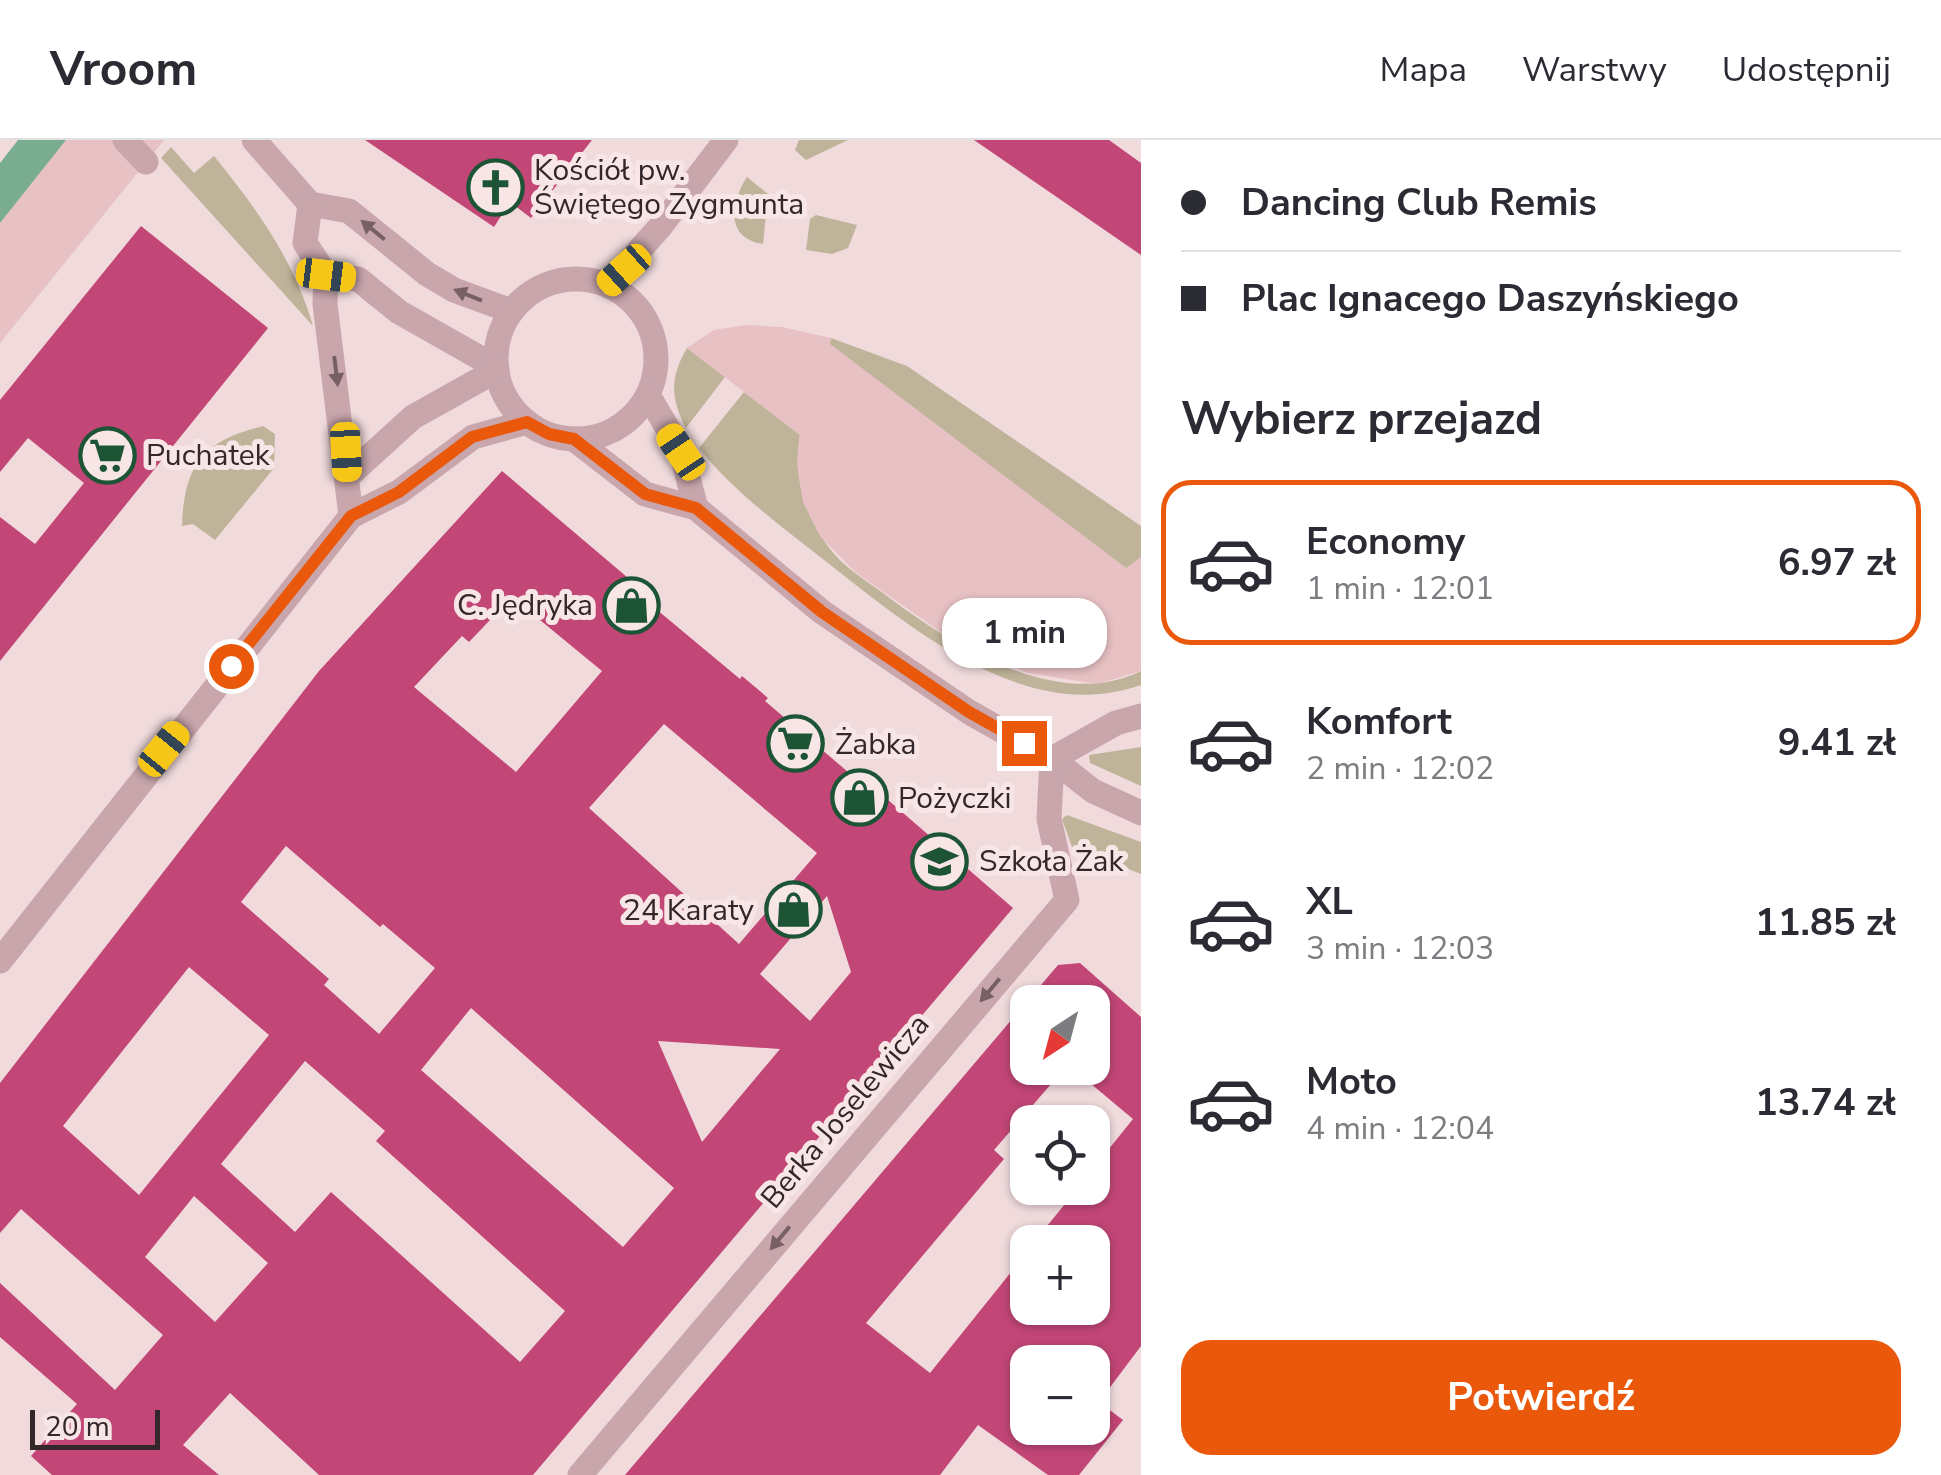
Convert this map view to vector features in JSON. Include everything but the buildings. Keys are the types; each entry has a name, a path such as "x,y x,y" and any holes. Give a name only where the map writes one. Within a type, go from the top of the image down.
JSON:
{"street":[{"path":"125,140 146,162"},
{"path":"254,140 310,204 348,211 427,274 454,290 511,311"},
{"path":"608,284 660,227 726,140"},
{"path":"310,204 305,243 326,275 351,516"},
{"path":"326,275 358,278 399,312 496,369"},
{"path":"582,278 608,284 630,299 646,320 655,344 656,370 648,395 618,428 574,439 549,434 527,422 502,390 496,369 498,338 511,311 531,292 555,281 582,278"},
{"path":"347,477 412,417 496,369"},
{"path":"648,395 681,452 696,508"},
{"path":"0,961 351,516 399,492 472,437 527,422"},
{"path":"574,439 645,494 696,508 822,612 969,712 1052,758 1093,791 1141,813"},
{"path":"1052,758 1116,723 1141,716"},
{"name":"Berka Joselewicza","path":"580,1475 1067,900 1049,819 1052,758"}],"shaded area":[{"path":"18,140 66,140 0,223 0,163"},
{"path":"66,140 164,140 0,343 0,223"},
{"path":"799,140 848,140 806,160 795,150"},
{"path":"171,147 194,173 214,156 230,176 285,257 313,326 161,158"},
{"path":"747,177 768,194 763,244 742,234 734,217 737,197"},
{"path":"816,215 857,225 848,248 832,254 806,250 810,219"},
{"path":"745,325 782,327 831,338 830,344 1126,568 1141,557 1141,671 1097,684 1028,673 955,642 855,572 820,536 803,502 797,463 800,435 687,348 714,330"},
{"path":"831,338 907,366 1141,526 1141,557 1127,569 829,344"},
{"path":"687,348 725,377 686,428 674,388 677,369"},
{"path":"744,392 800,435 800,481 813,523 830,549 862,578 939,632 1005,666 1039,678 1074,684 1108,682 1141,671 1141,685 1097,694 1053,692 1010,680 968,661 889,610 756,505 699,448"},
{"path":"263,426 275,434 274,468 215,540 193,524 182,526 187,487 201,459 225,439"},
{"path":"1141,747 1141,786 1090,763 1089,755"},
{"path":"1067,815 1141,842 1141,874 1072,847 1062,819"}],"place":[{"name":"Kościół pw. Świętego Zygmunta","path":"495,187"},
{"name":"Puchatek","path":"107,455"},
{"name":"C. Jędryka","path":"632,605"},
{"name":"Żabka","path":"796,744"},
{"name":"Pożyczki","path":"859,798"},
{"name":"Szkoła Żak","path":"940,861"},
{"name":"24 Karaty","path":"793,910"}],"route":[{"path":"231,666 351,516 399,492 472,437 527,422 549,434 574,439 645,494 696,508 822,612 969,712 1024,743"}]}
